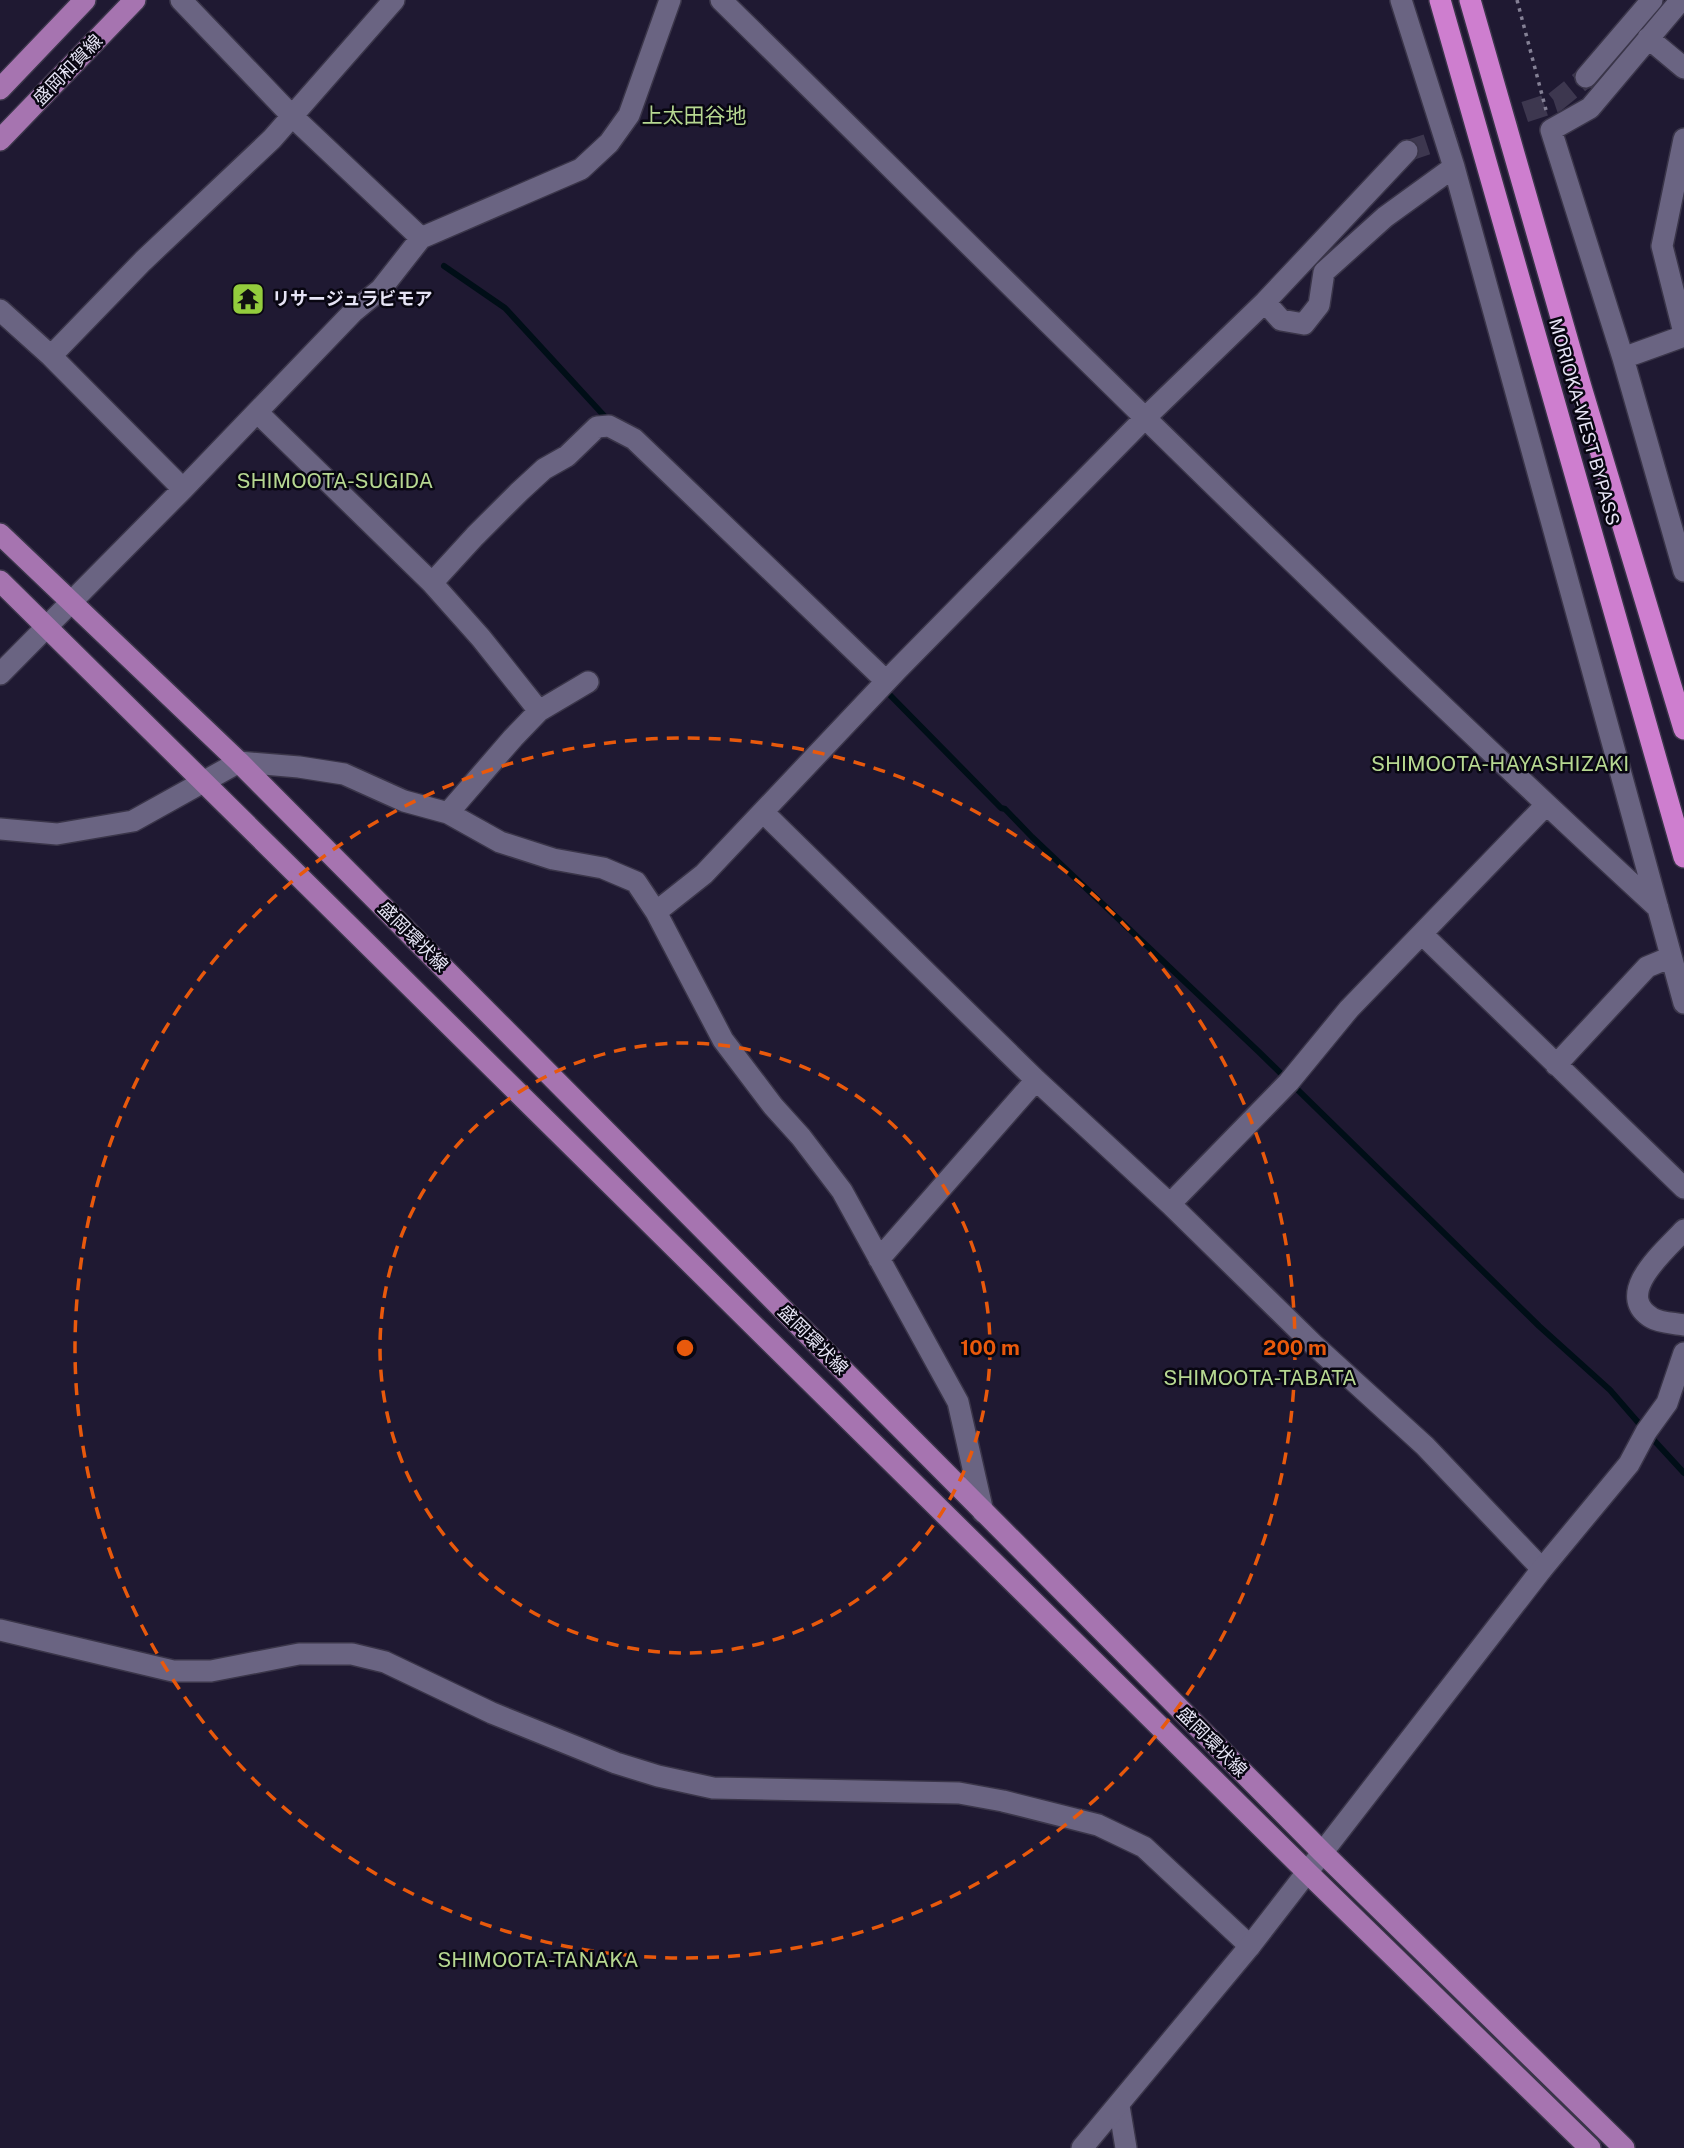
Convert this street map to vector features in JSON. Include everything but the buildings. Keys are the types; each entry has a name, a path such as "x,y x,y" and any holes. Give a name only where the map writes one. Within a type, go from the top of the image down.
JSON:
{"highway":[{"name":"MORIOKA-WEST BYPASS","path":"1440,0 1684,857"},
{"name":"MORIOKA-WEST BYPASS","path":"1470,0 1581,387 1684,729"}],"main road":[{"name":"盛岡和賀線","path":"0,89 85,0"},
{"name":"盛岡和賀線","path":"0,141 135,0"},
{"name":"盛岡環状線","path":"0,534 239,762 1322,1853 1624,2148"},
{"name":"盛岡環状線","path":"0,581 1590,2148"}],"street":[{"path":"181,0 292,116 421,238"},
{"path":"51,356 143,261 272,139 394,0"},
{"path":"0,674 353,312 381,289 421,238 581,169 609,143 629,115 670,0"},
{"path":"722,0 1145,418 1546,805 1658,908"},
{"path":"1401,0 1454,167 1684,1003"},
{"path":"1586,77 1652,0"},
{"path":"1681,0 1590,107 1551,130 1623,358 1684,571"},
{"path":"1648,38 1684,68"},
{"path":"1623,358 1684,335 1662,246 1684,139"},
{"path":"656,912 704,874 886,681 1145,418 1265,302 1407,151"},
{"path":"1265,302 1281,320 1304,324 1319,305 1324,272 1385,217 1454,167"},
{"path":"0,310 51,356 183,489"},
{"path":"257,412 432,583 540,711"},
{"path":"432,583 475,536 544,469 567,456 597,427 610,426 634,439 886,681"},
{"path":"448,813 540,711 588,682"},
{"path":"0,829 57,834 133,821 239,762 344,774 404,801 448,813 500,842 553,859 603,868 636,882 656,912 723,1040 842,1191 958,1402 983,1511"},
{"path":"1170,1204 1289,1082 1349,1009 1546,805"},
{"path":"763,812 1036,1080 1425,1446 1542,1569"},
{"path":"1423,935 1684,1188"},
{"path":"1556,1065 1647,967 1671,957"},
{"path":"879,1259 1036,1080"},
{"path":"1684,1230 1640,1280 1637,1294 1640,1306 1653,1319 1684,1325"},
{"path":"1082,2148 1250,1946 1542,1569 1629,1464 1646,1432 1667,1403 1684,1353"},
{"path":"0,1630 173,1671 211,1671 299,1654 352,1654 385,1662 492,1713 616,1763 658,1776 713,1788 959,1793 1098,1825 1144,1847 1250,1946"},
{"path":"1119,2106 1126,2148"}],"path":[{"path":"1517,0 1551,130"}],"waterway":[{"path":"444,266 505,308 608,420"},
{"path":"884,689 1001,808 1259,1052 1539,1326 1610,1390 1643,1428"},
{"path":"1650,1436 1684,1473"}],"tunnel":[{"path":"1407,151 1555,102 1586,77"}],"place":[{"name":"リサージュラビモア","path":"248,299"}],"district":[{"name":"上太田谷地","path":"694,116"},
{"name":"SHIMOOTA-SUGIDA","path":"335,481"},
{"name":"SHIMOOTA-HAYASHIZAKI","path":"1500,764"},
{"name":"SHIMOOTA-TABATA","path":"1260,1378"},
{"name":"SHIMOOTA-TANAKA","path":"538,1960"}]}
